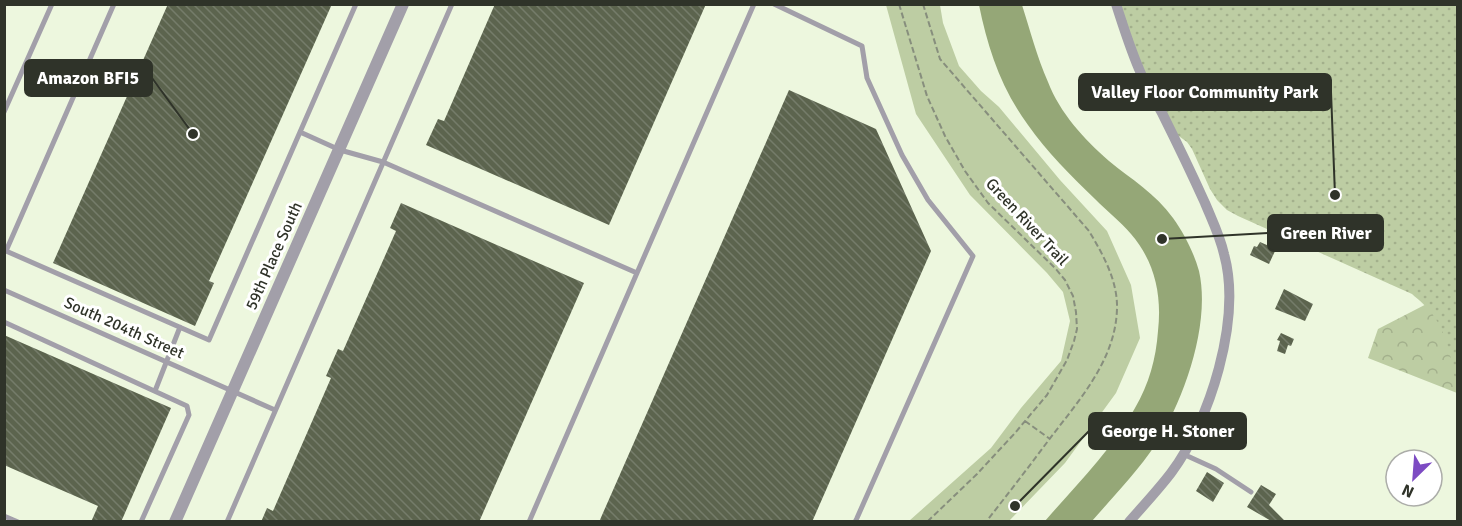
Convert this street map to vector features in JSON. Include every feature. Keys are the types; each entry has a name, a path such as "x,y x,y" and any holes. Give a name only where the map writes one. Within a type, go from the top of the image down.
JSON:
{"street":[{"name":"59th Place South","path":"175,522 403,4"},
{"path":"1116,4 1139,69 1186,160 1216,228 1228,271 1229,304 1226,340 1221,359 1193,436 1171,473 1129,522"}],"lane":[{"path":"4,112 52,4"},
{"path":"114,4 5,251 209,340 356,4"},
{"path":"227,522 452,4"},
{"path":"529,522 754,4"},
{"path":"774,4 862,46 867,78 902,155 928,200 973,256 855,522"},
{"path":"300,132 340,150 383,162 637,273"},
{"name":"South 204th Street","path":"4,290 275,410"},
{"path":"4,322 187,406 189,415 141,522"},
{"path":"155,391 180,327"},
{"path":"1183,454 1216,469 1251,492"},
{"path":"4,516 18,522"}],"path":[{"name":"Green River Trail","path":"899,4 927,96 945,136 965,171 988,203 1065,280 1073,296 1077,321 1074,341 1058,377 1047,394 1026,421 977,474 927,522"},
{"path":"923,4 940,59 1089,231 1113,280 1117,302 1110,346 1093,381 986,522"},
{"path":"1026,421 1050,439"}],"green space":[{"path":"886,5 940,5 943,23 959,66 999,107 1060,180 1107,231 1131,285 1140,338 1116,393 1065,463 1009,521 909,521 991,448 1061,361 1070,321 1063,292 970,195 916,114"},
{"path":"1118,5 1457,5 1457,385 1440,325 1430,311 1412,294 1238,216 1227,210 1217,200 1192,149 1176,134 1144,73"},
{"path":"1457,256 1457,393 1368,358 1378,329 1444,295"}],"shaded area":[{"path":"979,5 1022,5 1044,73 1066,115 1100,153 1166,209 1185,237 1199,271 1202,292 1198,337 1193,361 1176,406 1149,454 1092,521 1045,521 1116,438 1144,390 1154,361 1157,341 1158,292 1146,256 1131,234 1060,164 1035,135 1010,97 997,68"}],"building":[{"path":"168,4 332,4 209,281 214,283 195,326 53,263"},
{"path":"495,4 706,4 609,225 426,145 438,119 444,121"},
{"path":"789,90 876,129 931,251 812,522 599,522"},
{"path":"401,203 584,283 479,522 261,522 267,508 273,511 331,378 326,376 338,349 343,351 396,231 390,228"},
{"path":"1260,242 1276,249 1269,264 1250,255 1254,246 1257,247"},
{"path":"1284,289 1313,304 1305,321 1275,309"},
{"path":"1281,333 1294,339 1291,346 1288,345 1285,354 1277,351 1280,341 1277,340"},
{"path":"4,335 171,408 121,522 91,522 98,506 4,465"},
{"path":"1207,472 1224,483 1213,502 1196,491"},
{"path":"1261,485 1276,494 1269,505 1286,522 1273,522 1247,507"}],"place":[{"name":"Amazon BFI5","path":"193,134"},
{"name":"Valley Floor Community Park","path":"1335,195"},
{"name":"Green River","path":"1162,239"},
{"name":"George H. Stoner","path":"1015,506"}]}
